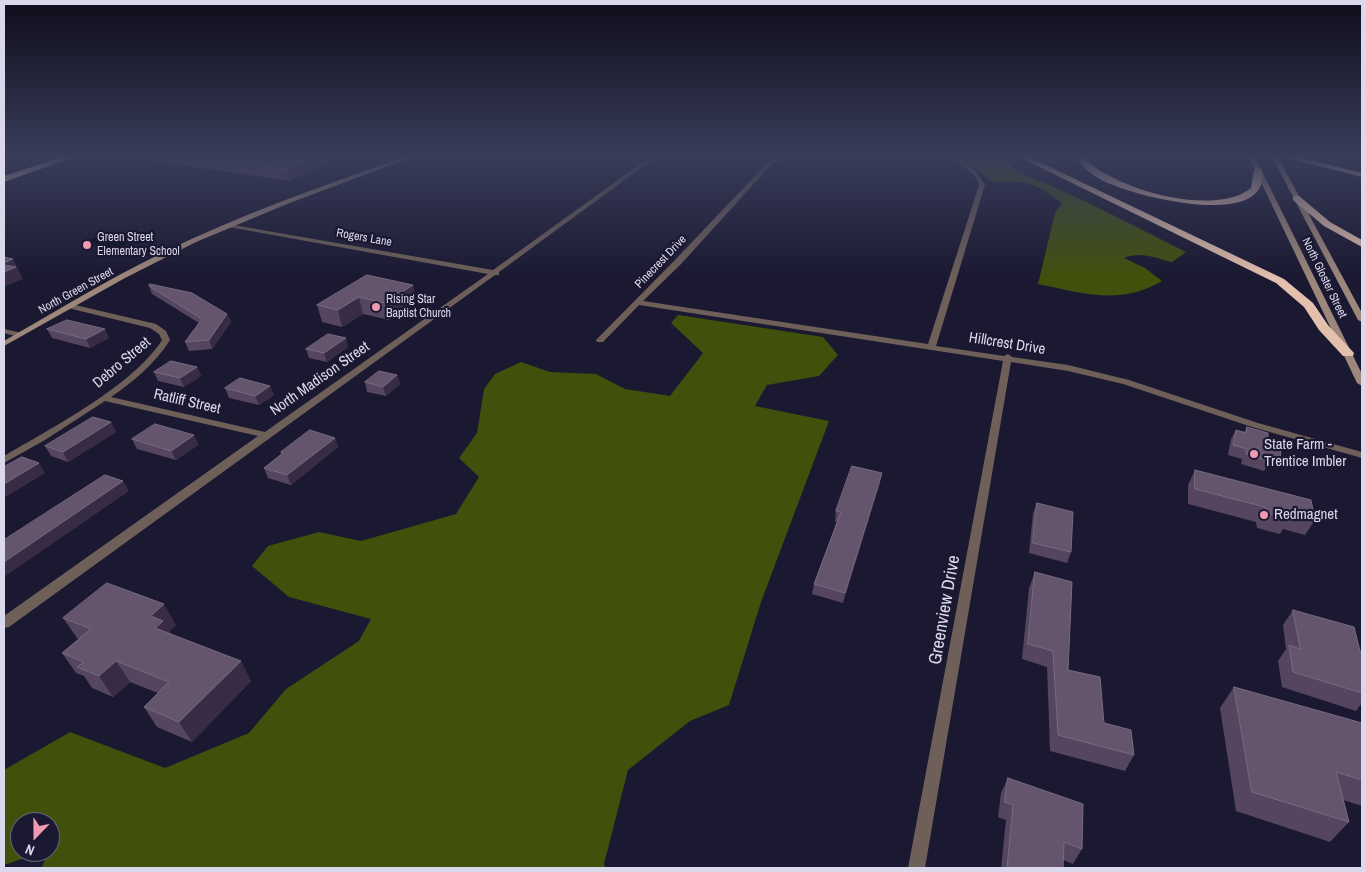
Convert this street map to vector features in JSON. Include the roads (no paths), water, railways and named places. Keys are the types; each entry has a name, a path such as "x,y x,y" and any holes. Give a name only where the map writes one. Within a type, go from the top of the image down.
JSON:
{"highway":[{"path":"1109,198 1280,281 1309,306 1323,327 1348,353"},
{"path":"1169,198 1192,201 1227,201 1240,198"},
{"path":"1296,198 1327,224 1362,244"}],"main road":[{"name":"North Green Street","path":"4,344 162,256 295,198"},
{"name":"North Gloster Street","path":"1272,198 1362,383"},
{"name":"North Gloster Street","path":"1296,198 1362,320"}],"street":[{"name":"North Madison Street","path":"4,623 597,198"},
{"name":"Pinecrest Drive","path":"600,340 638,303 737,198"},
{"path":"932,346 978,198"},
{"name":"Rogers Lane","path":"229,225 496,272"},
{"name":"Hillcrest Drive","path":"638,303 1008,357 1113,379 1264,427 1362,455"},
{"name":"Debro Street","path":"4,460 104,398 156,358 166,340 163,333 153,326 71,306"},
{"path":"4,331 19,335"},
{"name":"Greenview Drive","path":"917,868 1008,357"},
{"name":"Ratliff Street","path":"104,398 264,435"}],"place":[{"name":"Green Street Elementary School","path":"87,245"},
{"name":"Rising Star Baptist Church","path":"376,307"},
{"name":"State Farm - Trentice Imbler","path":"1254,454"},
{"name":"Redmagnet","path":"1264,515"}]}
